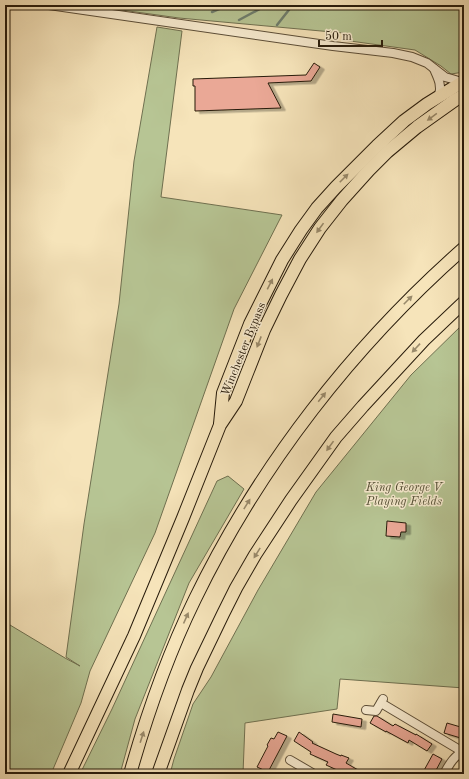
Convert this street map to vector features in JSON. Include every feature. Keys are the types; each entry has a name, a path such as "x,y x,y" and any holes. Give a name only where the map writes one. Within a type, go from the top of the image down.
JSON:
{"highway":[{"name":"Winchester Bypass","path":"220,425 223,393 250,324 282,260 301,230 317,208 336,187 404,121 439,95 463,81"},
{"name":"Winchester Bypass","path":"220,425 236,401 264,330 281,295 300,258 320,228 342,200 387,152 417,127 464,95"},
{"path":"130,774 141,737 162,678 195,598 224,544 255,492 294,433 354,358 408,301 444,265 464,248"},
{"path":"158,774 197,668 236,588 255,555 291,500 336,437 424,340 464,302"},
{"path":"69,774 134,636 220,425"}],"street":[{"path":"49,5 333,46 393,53 412,57 427,63 445,77 463,81"},
{"path":"434,68 440,83 439,95"},
{"path":"366,710 376,711 382,701 463,752 456,757 444,774"},
{"path":"290,760 314,774"}],"green space":[{"path":"86,5 464,5 464,72 451,74 415,50 343,40 343,33 179,18"},
{"path":"157,27 182,31 161,197 282,215 234,309 155,533 90,671 81,703 51,774 5,774 5,622 80,666 66,657 84,524 119,304 134,161"},
{"name":"King George V Playing Fields","path":"464,323 464,688 340,679 337,709 245,723 243,774 170,774 193,704 211,677 258,590 316,492 411,375"},
{"path":"228,476 244,489 189,583 135,719 120,774 80,774 112,709 217,481"}],"building":[{"path":"314,63 320,67 311,81 268,83 281,108 195,111 195,86 193,86 193,79 306,75"},
{"path":"387,521 406,523 406,532 401,532 400,537 386,536"},
{"path":"333,714 362,719 361,727 332,722"},
{"path":"374,716 377,716 393,726 395,724 416,734 432,744 427,751 409,740 408,743 370,723"},
{"path":"447,723 464,728 464,739 444,733"},
{"path":"278,732 287,736 268,772 257,767 271,738 274,739"},
{"path":"299,732 313,742 312,743 349,758 346,763 365,774 346,774 326,765 328,762 310,754 311,752 294,741"},
{"path":"433,754 442,759 434,774 422,774"}],"waterway":[{"path":"183,8 188,5"},
{"path":"212,12 228,5"},
{"path":"239,20 267,5"},
{"path":"277,25 292,6"}]}
